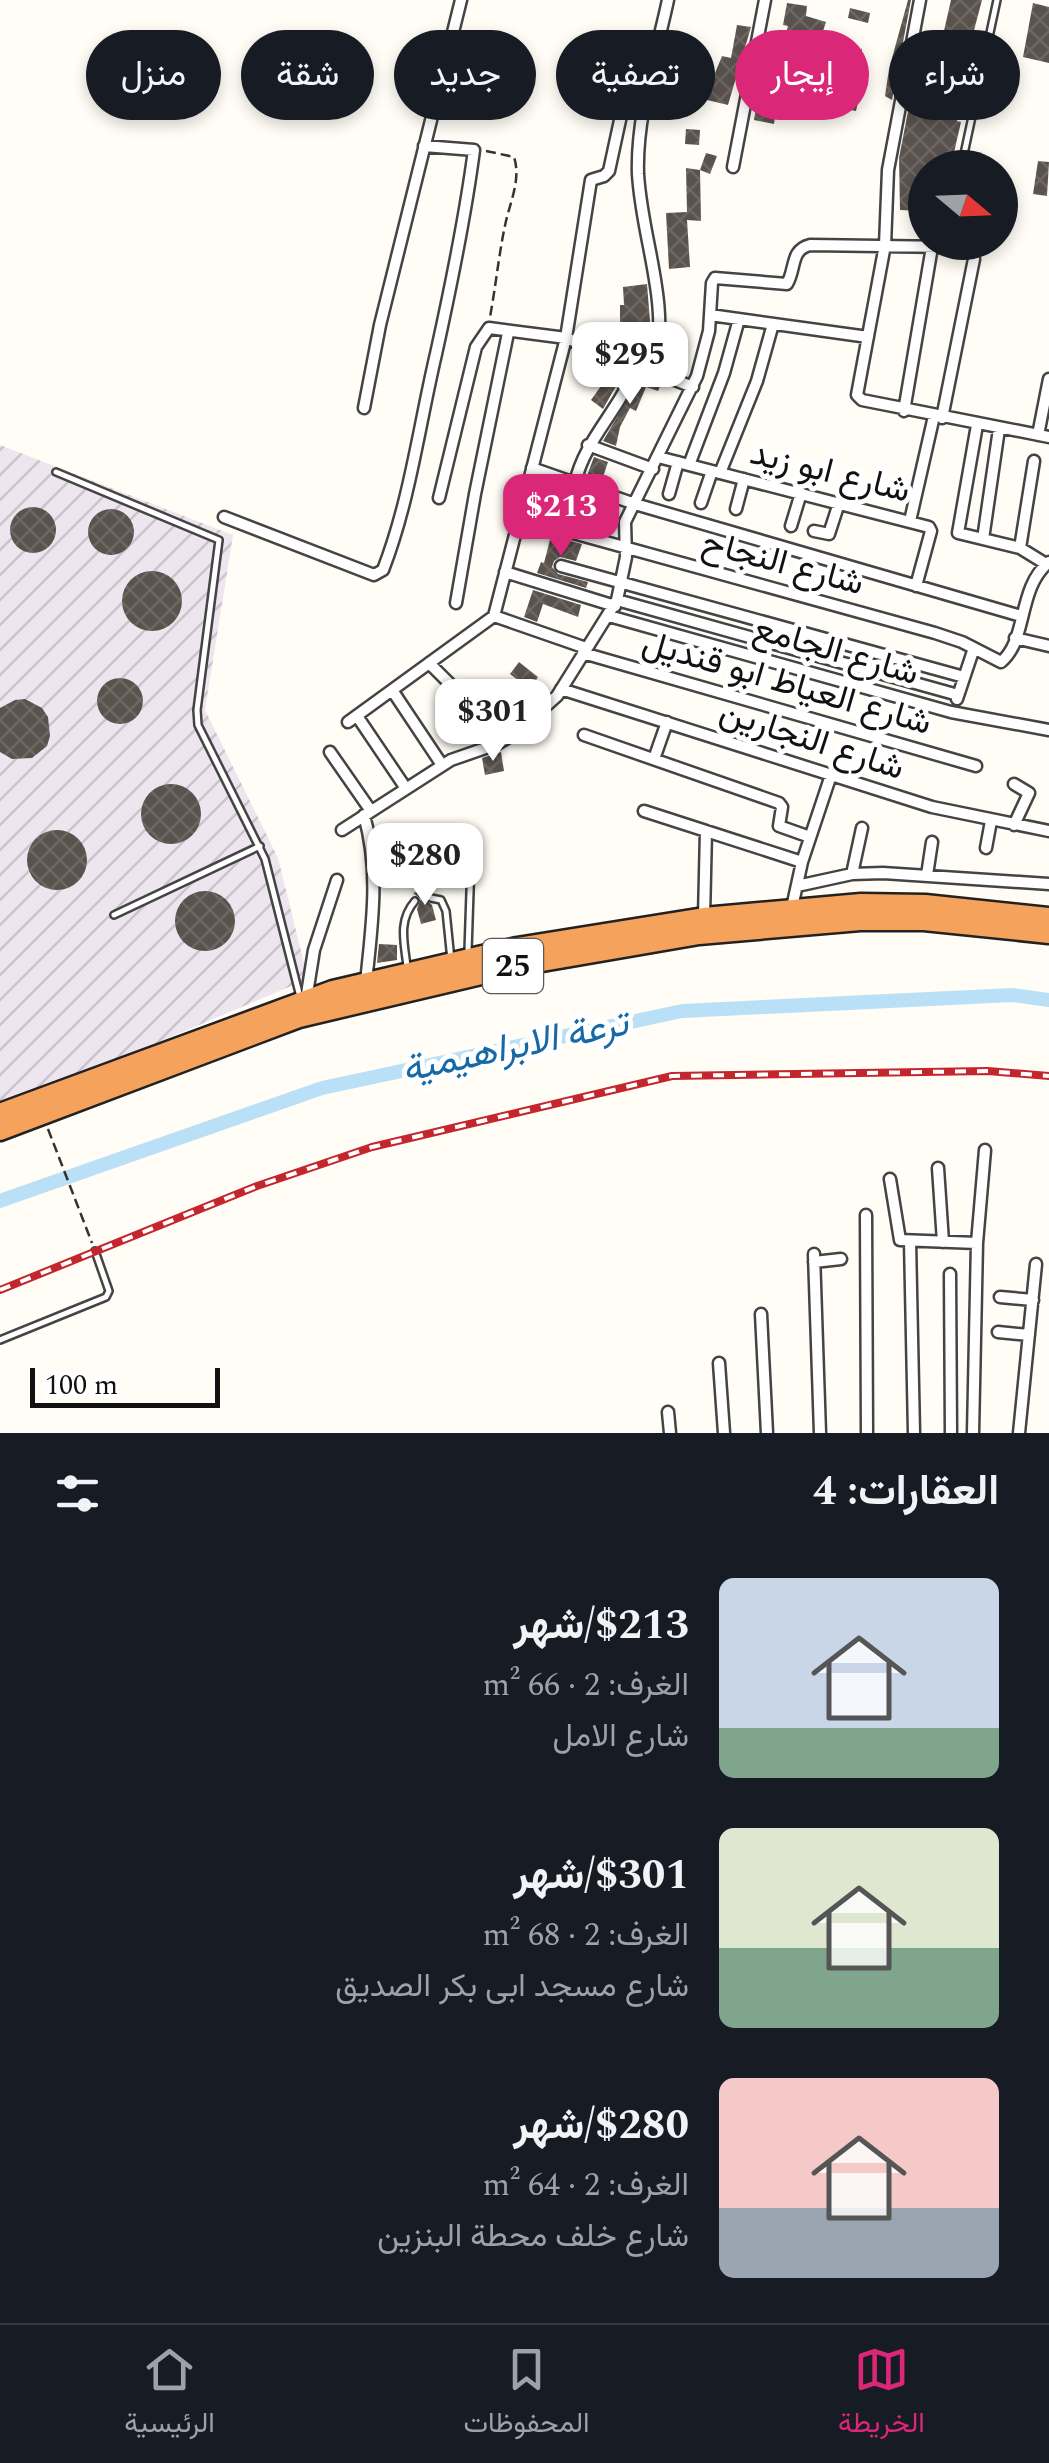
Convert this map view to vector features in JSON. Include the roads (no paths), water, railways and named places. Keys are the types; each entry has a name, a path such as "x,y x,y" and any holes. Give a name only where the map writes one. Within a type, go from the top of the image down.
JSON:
{"highway":[{"name":"25","path":"0,1130 299,1017 460,961 516,948 704,918 893,904 1049,918"},
{"name":"25","path":"0,1114 304,1000 366,983 409,981 519,965 699,934 810,924 924,920 1049,933"}],"street":[{"path":"364,408 380,325 461,0"},
{"path":"654,372 660,339 660,300 641,196 638,155 668,0"},
{"path":"733,166 765,0"},
{"path":"920,0 888,170 885,246 857,395 862,400 904,411 1044,436 1049,380"},
{"path":"405,788 352,719 494,616 566,338 591,180 608,171 620,120"},
{"path":"224,517 374,575 384,570 402,512 448,310 474,150 424,146"},
{"path":"342,830 442,765 517,732 545,710 561,688 614,607 626,549 624,528 702,362 712,282 722,276 783,286 790,280 800,247 908,246"},
{"path":"904,411 930,260"},
{"path":"910,521 974,260"},
{"path":"710,315 868,337"},
{"path":"669,494 724,374 739,319"},
{"path":"701,503 757,381 773,324"},
{"path":"439,498 476,347 488,328 566,338 693,387"},
{"path":"456,603 508,332"},
{"path":"575,483 588,445 625,391 636,365"},
{"path":"977,425 959,534 1020,548 1047,563 1030,585 1015,638 1049,646"},
{"path":"983,538 999,429"},
{"path":"588,445 652,469"},
{"name":"شارع ابو زيد","path":"658,457 927,526 931,531 916,586"},
{"path":"1020,548 1034,461"},
{"path":"532,468 635,504 1021,616"},
{"path":"736,510 744,479"},
{"path":"791,526 801,493"},
{"path":"814,531 828,534 839,503"},
{"name":"شارع النجاح","path":"519,518 935,633 1004,662 1015,638"},
{"path":"561,566 964,678"},
{"path":"506,572 614,607 958,695"},
{"name":"شارع الجامع","path":"614,607 953,710 1049,730"},
{"name":"شارع العياط ابو قنديل","path":"494,616 584,651 976,766"},
{"path":"953,710 974,648"},
{"path":"429,663 452,686"},
{"name":"شارع النجارين","path":"561,688 932,807 1049,831"},
{"path":"392,690 442,765"},
{"path":"654,759 668,722"},
{"path":"584,735 781,804 778,826 810,837"},
{"path":"330,752 367,813 375,883 366,983"},
{"path":"791,912 802,862 831,775"},
{"path":"1014,784 1029,793 1014,826"},
{"path":"644,812 802,862"},
{"path":"986,848 990,821"},
{"path":"852,874 862,828"},
{"path":"704,918 706,831"},
{"path":"928,875 932,842"},
{"path":"796,886 852,874 1049,884"},
{"path":"304,1000 314,950 338,880"},
{"path":"973,1433 977,1243 985,1150"},
{"path":"938,1168 943,1242"},
{"path":"890,1179 899,1240 977,1243"},
{"path":"866,1214 868,1433"},
{"path":"910,1241 914,1433"},
{"path":"820,1433 814,1258 841,1259"},
{"path":"1019,1433 1036,1264"},
{"path":"950,1274 951,1433"},
{"path":"1000,1297 1032,1300"},
{"path":"761,1314 767,1433"},
{"path":"998,1332 1029,1335"},
{"path":"719,1363 724,1433"},
{"path":"668,1412 670,1433"}],"lane":[{"path":"965,150 997,0"},
{"path":"56,472 219,540 196,710 198,725 260,846 304,1000"},
{"path":"460,961 472,832"},
{"path":"114,915 260,846"},
{"path":"431,898 440,900 446,910 460,961"},
{"path":"409,981 402,930 406,911 415,900"},
{"path":"0,1340 106,1297 109,1291 95,1251"}],"waterway":[{"name":"ترعة الابراهيمية","path":"0,1201 322,1088 682,1011 1012,995 1049,1000"}],"railway":[{"path":"0,1290 257,1186 372,1147 672,1076 988,1071 1049,1076"}]}
